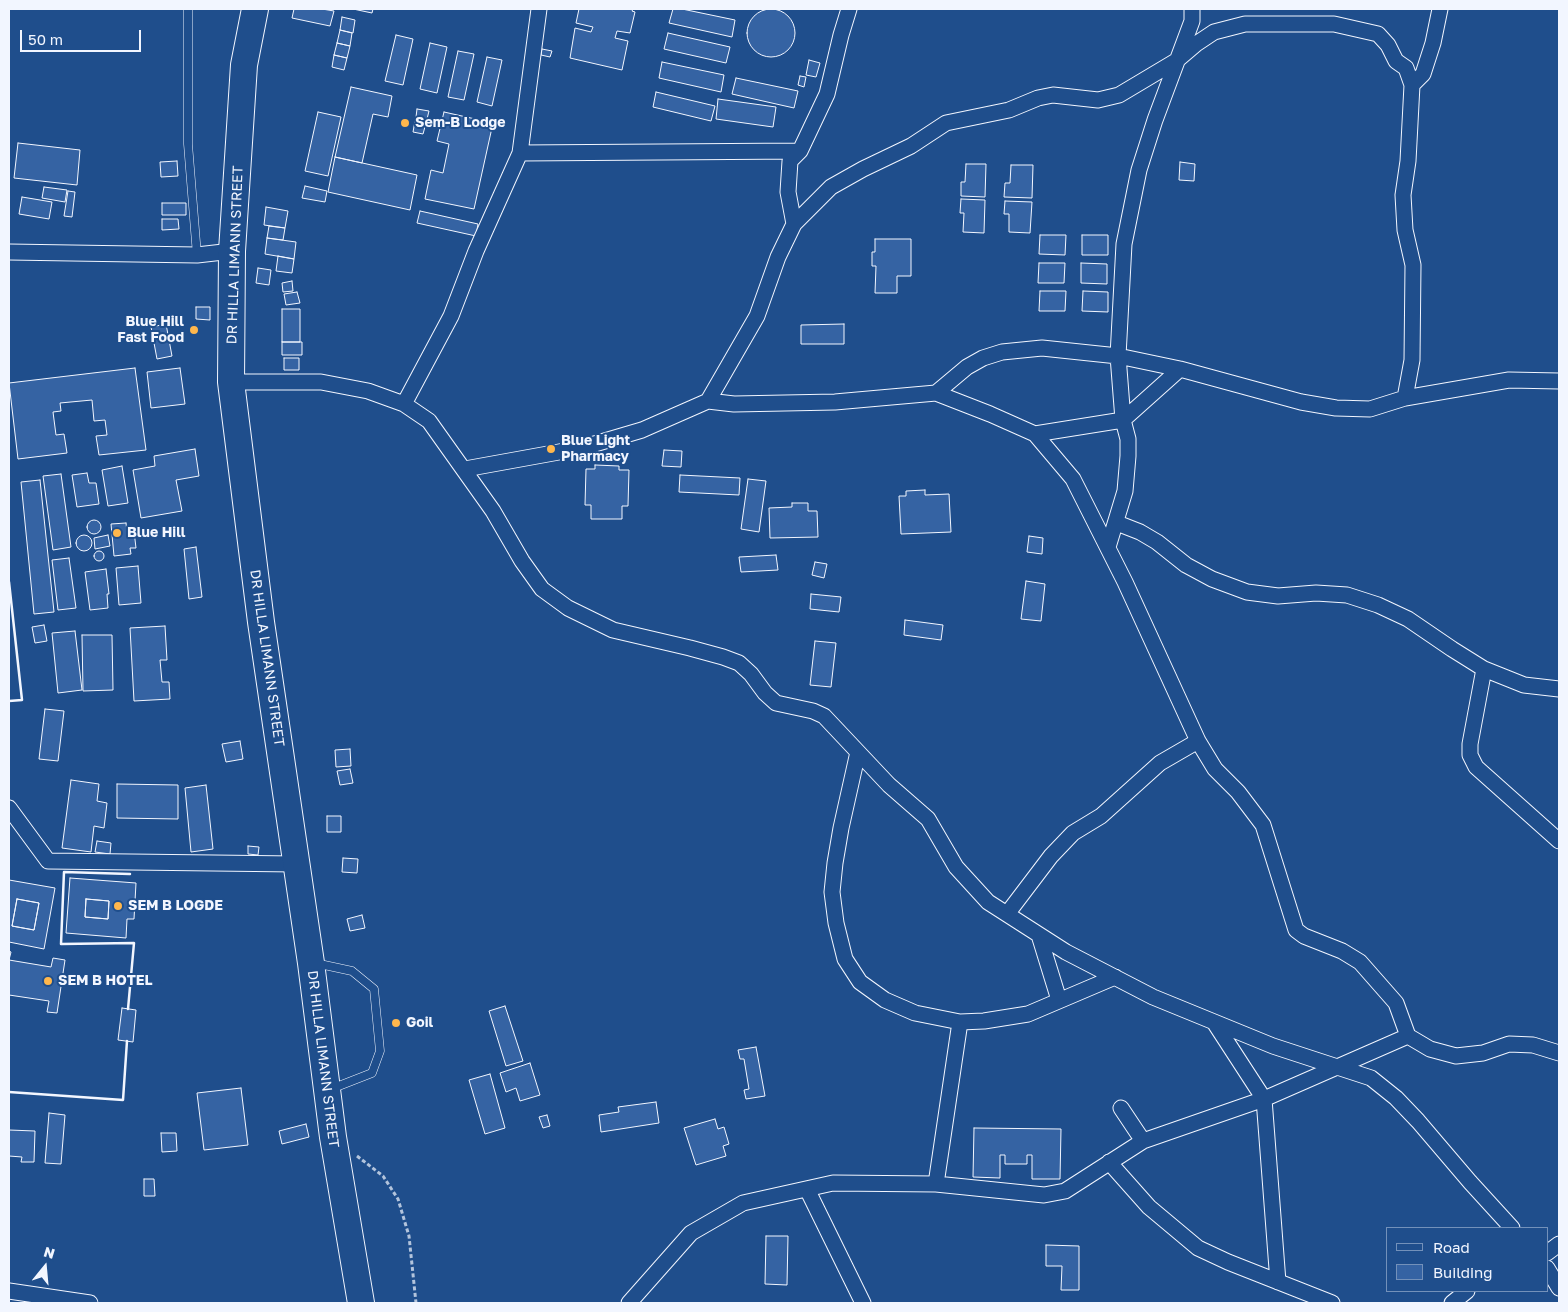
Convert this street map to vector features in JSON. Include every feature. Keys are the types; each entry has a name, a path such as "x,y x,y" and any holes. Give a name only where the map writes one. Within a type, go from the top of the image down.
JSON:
{"highway":[{"name":"DR HILLA LIMANN STREET","path":"254,9 244,65 232,252 232,382 261,622 333,1137 361,1303"}],"street":[{"path":"404,404 451,316 476,251 520,153 539,9"},
{"path":"794,224 788,192 790,161 800,151 827,94 849,9"},
{"path":"1108,547 1117,523 1125,491 1128,456 1128,439 1123,420 1118,356 1124,244 1139,170 1176,61 1192,21 1192,9"},
{"path":"1412,85 1423,74 1433,43 1440,9"},
{"path":"708,401 757,316 778,256 794,224 831,187 911,146 946,123 1009,110 1038,98 1053,95 1098,100 1119,95 1176,61 1214,32 1245,24 1334,24 1378,34 1388,45 1396,61 1406,68 1412,85 1408,162 1403,195 1405,230 1413,265 1412,360 1405,398"},
{"path":"520,153 800,151"},
{"path":"9,252 197,255 232,252"},
{"path":"936,393 967,367 983,358 1002,352 1042,348 1118,356 1180,369 1301,402 1336,408 1370,409 1405,398 1509,380 1559,381"},
{"path":"1035,434 1123,420 1180,369"},
{"path":"232,382 321,382 368,391 404,404 429,421 465,469 522,561 542,589 568,608 614,630 723,656 739,663 776,703 813,711 824,716 889,786 928,819 956,868 988,902 1066,952 1153,997 1273,1046 1371,1078 1396,1098 1511,1227"},
{"path":"465,469 581,448 642,430 708,401 734,404 835,402 936,393 1035,434 1073,480 1108,547 1198,742 1215,768 1238,792 1262,825 1296,930 1304,936 1342,951 1360,962 1396,1003 1408,1036 1430,1049 1456,1056 1483,1053 1509,1044 1533,1045 1559,1052"},
{"path":"1117,523 1140,532 1157,542 1186,565 1212,579 1247,592 1278,596 1316,593 1346,596 1378,605 1408,619 1484,669 1524,685 1559,689"},
{"path":"1484,669 1470,744 1470,755 1476,767 1559,841"},
{"path":"1007,914 1051,856 1073,833 1101,816 1160,763 1198,742"},
{"path":"858,752 841,828 832,892 836,923 845,959 860,982 885,1000 915,1013 960,1022 984,1021 1028,1014 1115,977"},
{"path":"9,808 48,861 296,864"},
{"path":"1039,935 1059,1000"},
{"path":"936,1184 960,1022"},
{"path":"1214,1022 1264,1099 1278,1282"},
{"path":"629,1303 692,1233 743,1203 833,1183 936,1184 1044,1195 1065,1191 1143,1141 1264,1099 1408,1036"},
{"path":"1121,1108 1143,1141"},
{"path":"1109,1162 1148,1207 1198,1248 1332,1303"},
{"path":"807,1189 863,1303"},
{"path":"1548,1252 1559,1244"},
{"path":"1548,1270 1559,1288"},
{"path":"9,1291 90,1303"},
{"path":"1452,1303 1466,1292"}],"lane":[{"path":"188,9 188,144 197,255"},
{"path":"310,962 352,971 374,989 380,1052 372,1073 327,1090"}],"path":[{"path":"333,1137 383,1176 398,1199 409,1236 416,1303"}],"building":[{"path":"294,9 334,11 330,26 292,18"},
{"path":"353,9 373,9 372,13"},
{"path":"579,9 633,9 632,11 635,12 630,33 617,31 615,38 628,41 622,70 570,58 575,28 591,32 593,27 576,23"},
{"path":"673,9 682,9 735,20 732,37 669,23"},
{"path":"766,9 776,9 788,16 795,28 795,38 788,50 776,57 766,57 758,53 751,46 747,38 747,28 751,20 758,13"},
{"path":"342,17 355,20 353,33 340,30"},
{"path":"340,30 352,33 350,46 337,43"},
{"path":"668,33 730,47 726,63 664,49"},
{"path":"396,35 413,39 403,85 385,81"},
{"path":"337,43 350,46 347,58 334,55"},
{"path":"430,43 447,47 437,93 420,89"},
{"path":"542,49 552,51 550,57 541,55"},
{"path":"458,51 474,54 464,100 448,97"},
{"path":"334,55 347,58 344,70 332,67"},
{"path":"487,57 502,60 492,106 477,102"},
{"path":"809,60 820,63 816,77 806,75"},
{"path":"662,62 724,75 721,92 659,78"},
{"path":"800,76 806,77 804,87 798,85"},
{"path":"736,78 798,91 794,108 732,94"},
{"path":"351,87 392,96 388,117 373,114 362,163 335,157"},
{"path":"656,92 715,106 711,121 653,107"},
{"path":"718,99 776,107 773,127 716,119"},
{"path":"417,109 429,111 427,119 416,117"},
{"path":"318,112 341,117 328,176 305,171"},
{"path":"444,112 493,123 474,209 425,199 431,170 443,173 449,144 437,141"},
{"path":"415,121 426,123 423,134 413,132"},
{"path":"18,143 80,150 77,185 14,178"},
{"path":"335,157 417,175 410,210 328,192"},
{"path":"177,161 178,176 161,177 160,162"},
{"path":"1180,162 1195,164 1194,181 1179,180"},
{"path":"966,164 986,164 985,197 961,196 961,182 965,182"},
{"path":"1011,165 1033,165 1032,198 1004,197 1005,183 1010,183"},
{"path":"305,186 327,191 325,202 302,198"},
{"path":"44,187 67,190 65,202 42,198"},
{"path":"68,191 75,192 72,217 64,216"},
{"path":"22,197 52,202 49,219 19,214"},
{"path":"961,199 985,200 984,233 963,232 964,213 960,213"},
{"path":"1005,201 1032,202 1030,233 1009,232 1009,214 1004,214"},
{"path":"162,203 186,203 186,215 162,215"},
{"path":"266,207 288,211 285,228 264,225"},
{"path":"420,211 478,224 476,236 417,223"},
{"path":"162,219 178,219 179,229 162,230"},
{"path":"269,226 285,228 283,240 267,238"},
{"path":"1040,235 1066,235 1065,255 1039,254"},
{"path":"1082,235 1108,235 1108,255 1082,255"},
{"path":"267,238 296,242 294,259 265,254"},
{"path":"875,239 911,239 911,276 897,276 897,293 875,293 876,266 872,266 872,252 875,252"},
{"path":"278,256 294,259 292,273 276,271"},
{"path":"1039,263 1065,263 1064,283 1038,283"},
{"path":"1081,263 1107,264 1107,284 1081,283"},
{"path":"258,268 271,270 269,285 256,283"},
{"path":"292,281 293,291 283,292 282,283"},
{"path":"1040,291 1066,291 1065,311 1039,311"},
{"path":"1083,291 1108,292 1108,312 1082,311"},
{"path":"297,292 300,303 286,305 284,294"},
{"path":"196,307 210,307 210,320 196,319"},
{"path":"282,309 300,309 300,342 282,342"},
{"path":"166,324 172,356 157,359 151,327"},
{"path":"844,324 844,344 801,344 801,325"},
{"path":"282,342 302,342 302,355 282,355"},
{"path":"284,358 299,358 299,370 284,370"},
{"path":"135,368 146,450 99,455 96,436 107,435 105,420 94,421 92,400 60,403 61,411 53,412 56,435 64,434 67,453 18,459 9,383"},
{"path":"180,368 185,404 151,408 147,372"},
{"path":"195,449 199,476 176,480 182,511 141,518 133,470 155,466 154,456"},
{"path":"664,450 682,451 681,467 662,466"},
{"path":"595,465 619,466 619,470 629,470 628,506 622,506 622,519 591,519 591,505 585,505 586,469 595,469"},
{"path":"122,466 128,503 108,506 102,470"},
{"path":"87,473 89,483 96,483 99,504 77,507 72,475"},
{"path":"61,474 71,547 53,550 43,476"},
{"path":"680,475 740,478 739,495 679,492"},
{"path":"748,479 766,481 759,532 741,529"},
{"path":"40,480 54,612 34,614 21,482"},
{"path":"925,490 925,495 949,494 951,532 901,534 899,496 906,496 906,491"},
{"path":"792,503 808,503 808,511 817,511 818,537 770,538 769,508 792,507"},
{"path":"94,520 99,522 101,527 99,532 94,534 89,532 87,527 89,522"},
{"path":"126,523 127,532 134,531 136,548 130,548 131,554 114,556 111,524"},
{"path":"81,535 87,535 92,540 90,549 81,551 76,546 76,540"},
{"path":"108,535 110,546 95,549 94,538"},
{"path":"1029,536 1043,538 1042,554 1027,552"},
{"path":"196,547 202,597 189,599 184,549"},
{"path":"97,551 101,551 104,556 103,560 97,561 94,558 94,554"},
{"path":"776,555 778,570 741,572 739,557"},
{"path":"69,558 76,608 58,610 52,560"},
{"path":"815,562 827,564 824,578 812,575"},
{"path":"138,566 141,603 119,605 116,568"},
{"path":"106,569 109,594 107,594 108,608 90,610 85,572"},
{"path":"1026,581 1045,584 1041,621 1021,619"},
{"path":"811,594 841,597 839,612 810,609"},
{"path":"905,620 943,625 941,640 904,635"},
{"path":"44,625 47,641 35,643 32,627"},
{"path":"165,626 167,660 160,660 162,682 169,682 170,699 134,701 130,628"},
{"path":"75,631 82,690 58,693 52,633"},
{"path":"82,635 112,635 113,690 83,691"},
{"path":"815,641 836,643 831,687 810,685"},
{"path":"45,709 64,711 58,761 39,759"},
{"path":"240,741 243,759 226,762 222,744"},
{"path":"350,749 351,766 336,767 335,750"},
{"path":"350,769 353,783 340,785 337,771"},
{"path":"71,780 99,784 97,801 107,803 104,828 94,826 91,852 62,848"},
{"path":"117,784 178,785 178,819 117,818"},
{"path":"206,785 213,849 191,852 185,788"},
{"path":"327,816 341,816 341,832 327,832"},
{"path":"97,841 111,843 110,854 95,852"},
{"path":"248,846 259,847 258,855 248,854"},
{"path":"343,858 358,859 357,873 342,872"},
{"path":"70,878 136,883 134,919 127,919 126,938 66,933","holes":["86,899 109,901 108,919 85,917"]},
{"path":"9,880 55,888 44,949 9,942","holes":["17,899 39,903 34,930 12,926"]},
{"path":"17,899 39,903 34,930 12,926"},
{"path":"86,899 109,901 108,919 85,917"},
{"path":"362,915 365,928 350,931 347,919"},
{"path":"53,958 65,960 57,1013 47,1012 49,1001 9,995 9,960 51,967"},
{"path":"505,1006 523,1061 506,1066 489,1011"},
{"path":"122,1008 136,1010 133,1042 118,1040"},
{"path":"756,1047 765,1096 746,1099 744,1090 749,1089 744,1059 740,1059 738,1050"},
{"path":"530,1063 540,1095 520,1101 516,1088 506,1092 500,1073"},
{"path":"490,1074 505,1128 485,1134 469,1080"},
{"path":"241,1088 248,1145 204,1150 197,1093"},
{"path":"656,1102 659,1123 601,1132 599,1115 619,1112 618,1107"},
{"path":"49,1113 65,1115 61,1164 45,1163"},
{"path":"547,1115 550,1126 543,1128 539,1117"},
{"path":"715,1119 718,1129 724,1127 729,1144 723,1146 726,1156 696,1165 684,1128"},
{"path":"306,1124 309,1137 282,1144 279,1131"},
{"path":"974,1128 1061,1129 1060,1179 1032,1179 1032,1155 1027,1155 1027,1164 1005,1164 1005,1155 1000,1155 1000,1178 973,1177"},
{"path":"9,1130 35,1131 34,1162 21,1162 22,1157 9,1156"},
{"path":"161,1133 176,1133 177,1151 162,1152"},
{"path":"144,1179 154,1179 155,1196 144,1196"},
{"path":"766,1236 788,1236 787,1285 765,1284"},
{"path":"1046,1245 1079,1246 1079,1290 1061,1290 1062,1266 1046,1266"}],"wall":[{"path":"9,582 22,700 9,701"},
{"path":"128,1009 134,943 61,944 64,872 130,874"},
{"path":"9,1092 123,1100 127,1041"}],"place":[{"name":"Sem-B Lodge","path":"405,123"},
{"name":"Blue Hill Fast Food","path":"194,330"},
{"name":"Blue Light Pharmacy","path":"551,449"},
{"name":"Blue Hill","path":"117,533"},
{"name":"SEM B LOGDE","path":"118,906"},
{"name":"SEM B HOTEL","path":"48,981"},
{"name":"Goil","path":"396,1023"}]}
